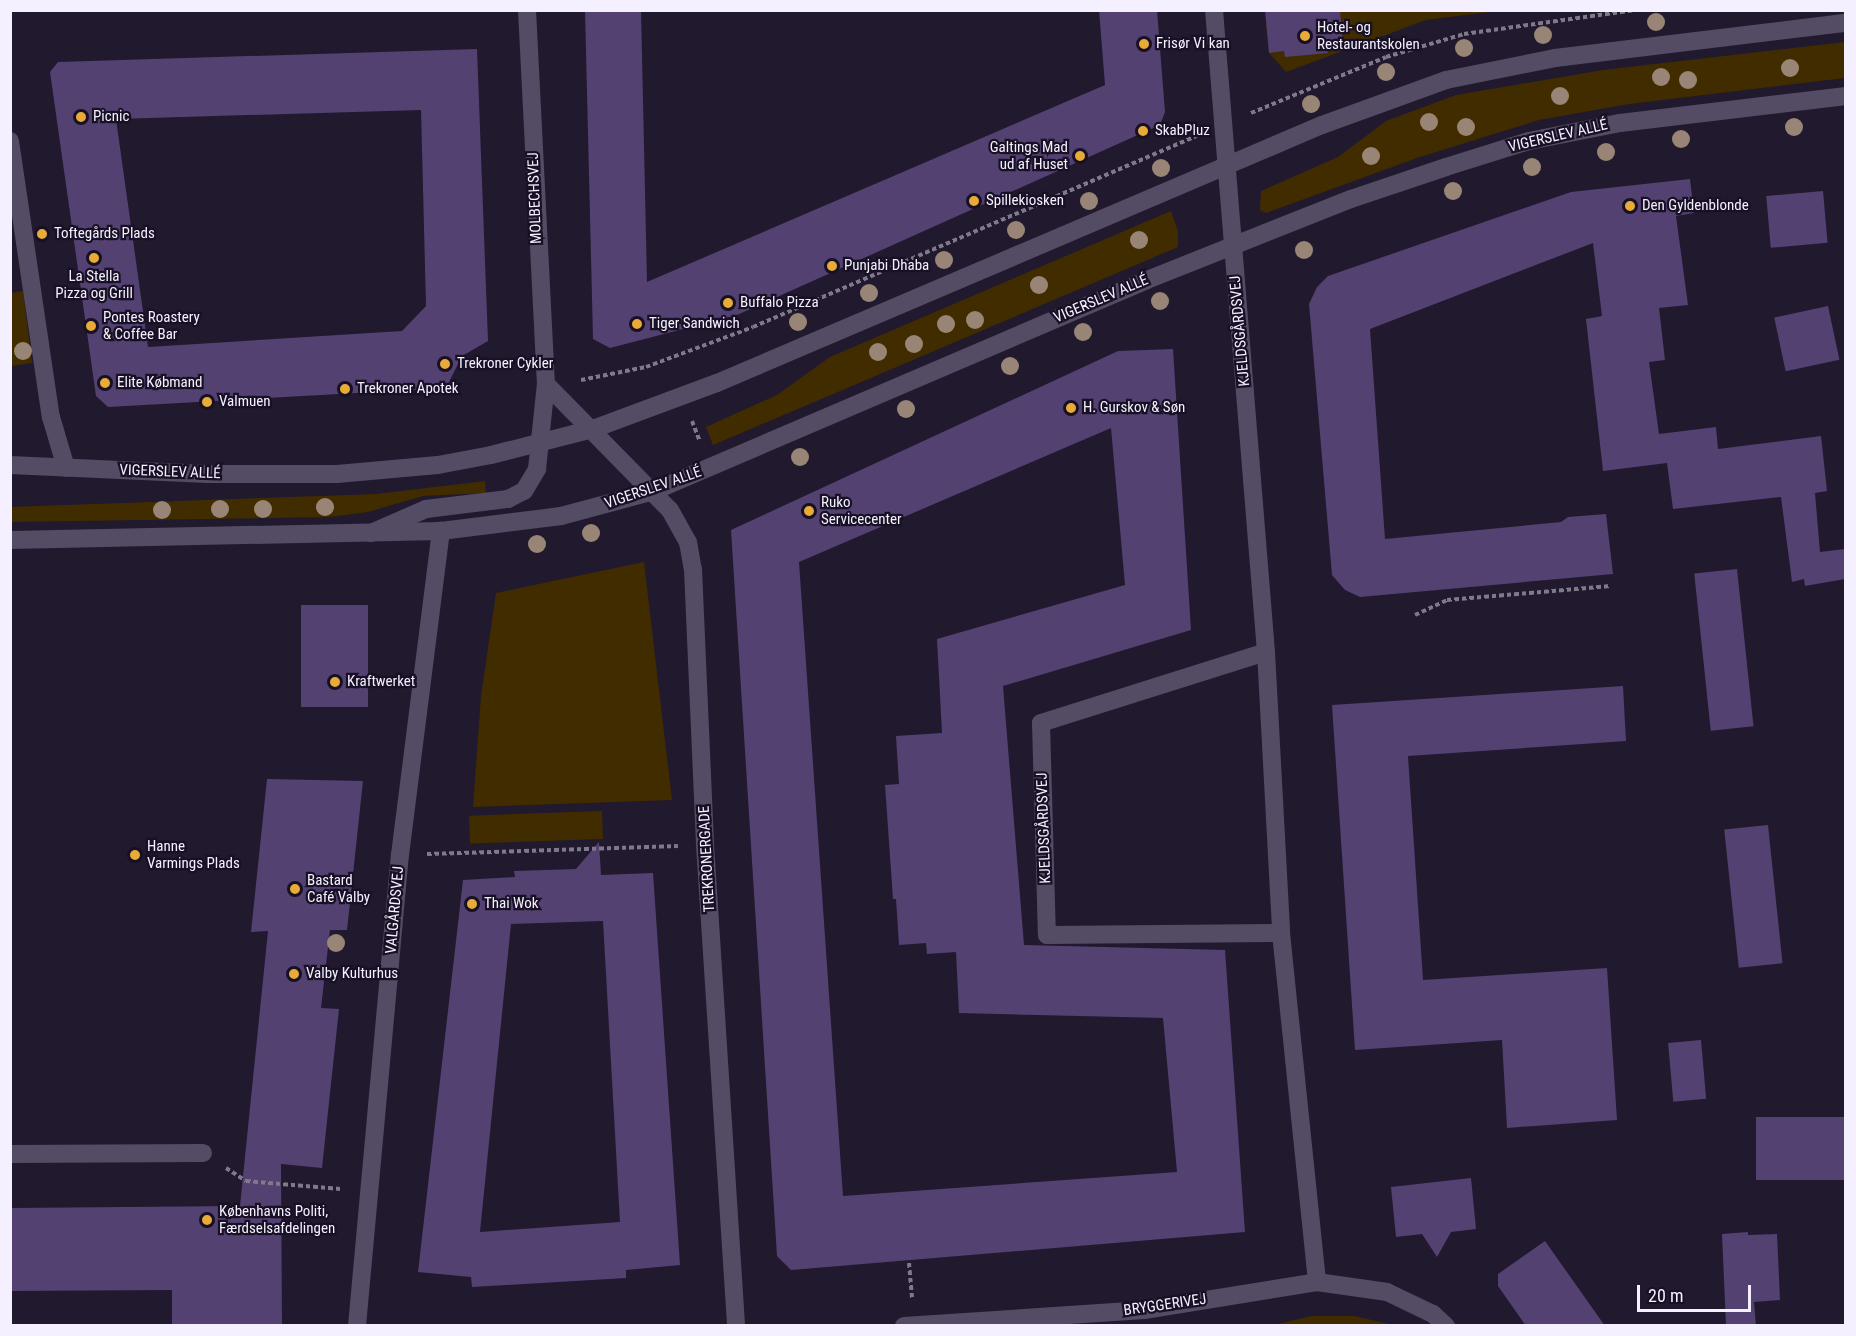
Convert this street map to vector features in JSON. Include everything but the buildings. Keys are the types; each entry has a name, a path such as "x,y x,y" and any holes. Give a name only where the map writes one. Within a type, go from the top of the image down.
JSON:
{"street":[{"name":"MOLBECHSVEJ","path":"526,10 546,384 542,442"},
{"name":"KJELDSGÅRDSVEJ","path":"1214,10 1266,652 1281,933 1317,1282"},
{"name":"VIGERSLEV ALLÉ","path":"10,465 243,474 384,472 448,464 542,442 593,429 683,396 1363,109 1475,72 1555,58 1845,23"},
{"name":"VIGERSLEV ALLÉ","path":"13,541 441,531 529,522 654,491 1233,246 1372,192 1529,141 1620,123 1845,96"},
{"path":"10,141 51,417 66,468"},
{"path":"546,384 593,429"},
{"name":"TREKRONERGADE","path":"593,429 654,491 683,529 693,569 705,845 736,1326"},
{"name":"VIGERSLEV ALLÉ","path":"369,533 426,508 517,496 534,478 542,442"},
{"name":"VALGÅRDSVEJ","path":"357,1326 400,855 441,531"},
{"name":"KJELDSGÅRDSVEJ","path":"1266,652 1041,723 1047,935 1281,933"},
{"path":"10,1154 203,1153"},
{"name":"BRYGGERIVEJ","path":"903,1326 1145,1318 1317,1282 1387,1292 1433,1314 1446,1326"}],"path":[{"path":"546,384 619,374 686,353 1346,72 1426,44 1509,27 1635,10"},
{"path":"683,396 709,468"},
{"path":"1415,615 1447,600 1610,586"},
{"path":"400,855 705,845"},
{"path":"203,1153 246,1181 369,1191"}],"shaded area":[{"path":"1265,11 1497,11 1426,20 1286,72 1269,53"},
{"path":"1845,42 1845,78 1629,104 1539,120 1417,158 1266,213 1260,210 1261,191 1338,157 1386,121 1456,95 1603,70"},
{"path":"1171,211 1178,231 1178,247 713,445 706,427 777,395 830,357"},
{"path":"23,291 32,363 11,366 11,293"},
{"path":"485,481 486,493 423,496 368,512 329,517 11,522 10,507 376,494"},
{"path":"644,562 672,800 473,807 481,696 496,593"},
{"path":"602,811 603,839 470,844 469,816"},
{"path":"1312,1316 1354,1316 1394,1325 1273,1325"}],"place":[{"name":"Hotel- og Restaurantskolen","path":"1305,36"},
{"name":"Frisør Vi kan","path":"1144,44"},
{"name":"Picnic","path":"81,117"},
{"name":"SkabPluz","path":"1143,131"},
{"name":"Galtings Mad ud af Huset","path":"1080,156"},
{"name":"Spillekiosken","path":"974,201"},
{"name":"Den Gyldenblonde","path":"1630,206"},
{"name":"Toftegårds Plads","path":"42,234"},
{"name":"La Stella Pizza og Grill","path":"94,258"},
{"name":"Punjabi Dhaba","path":"832,266"},
{"name":"Buffalo Pizza","path":"728,303"},
{"name":"Tiger Sandwich","path":"637,324"},
{"name":"Pontes Roastery & Coffee Bar","path":"91,326"},
{"name":"Trekroner Cykler","path":"445,364"},
{"name":"Elite Købmand","path":"105,383"},
{"name":"Trekroner Apotek","path":"345,389"},
{"name":"Valmuen","path":"207,402"},
{"name":"H. Gurskov & Søn","path":"1071,408"},
{"name":"Ruko Servicecenter","path":"809,511"},
{"name":"Kraftwerket","path":"335,682"},
{"name":"Hanne Varmings Plads","path":"135,855"},
{"name":"Bastard Café Valby","path":"295,889"},
{"name":"Thai Wok","path":"472,904"},
{"name":"Valby Kulturhus","path":"294,974"},
{"name":"Københavns Politi, Færdselsafdelingen","path":"207,1220"}]}
